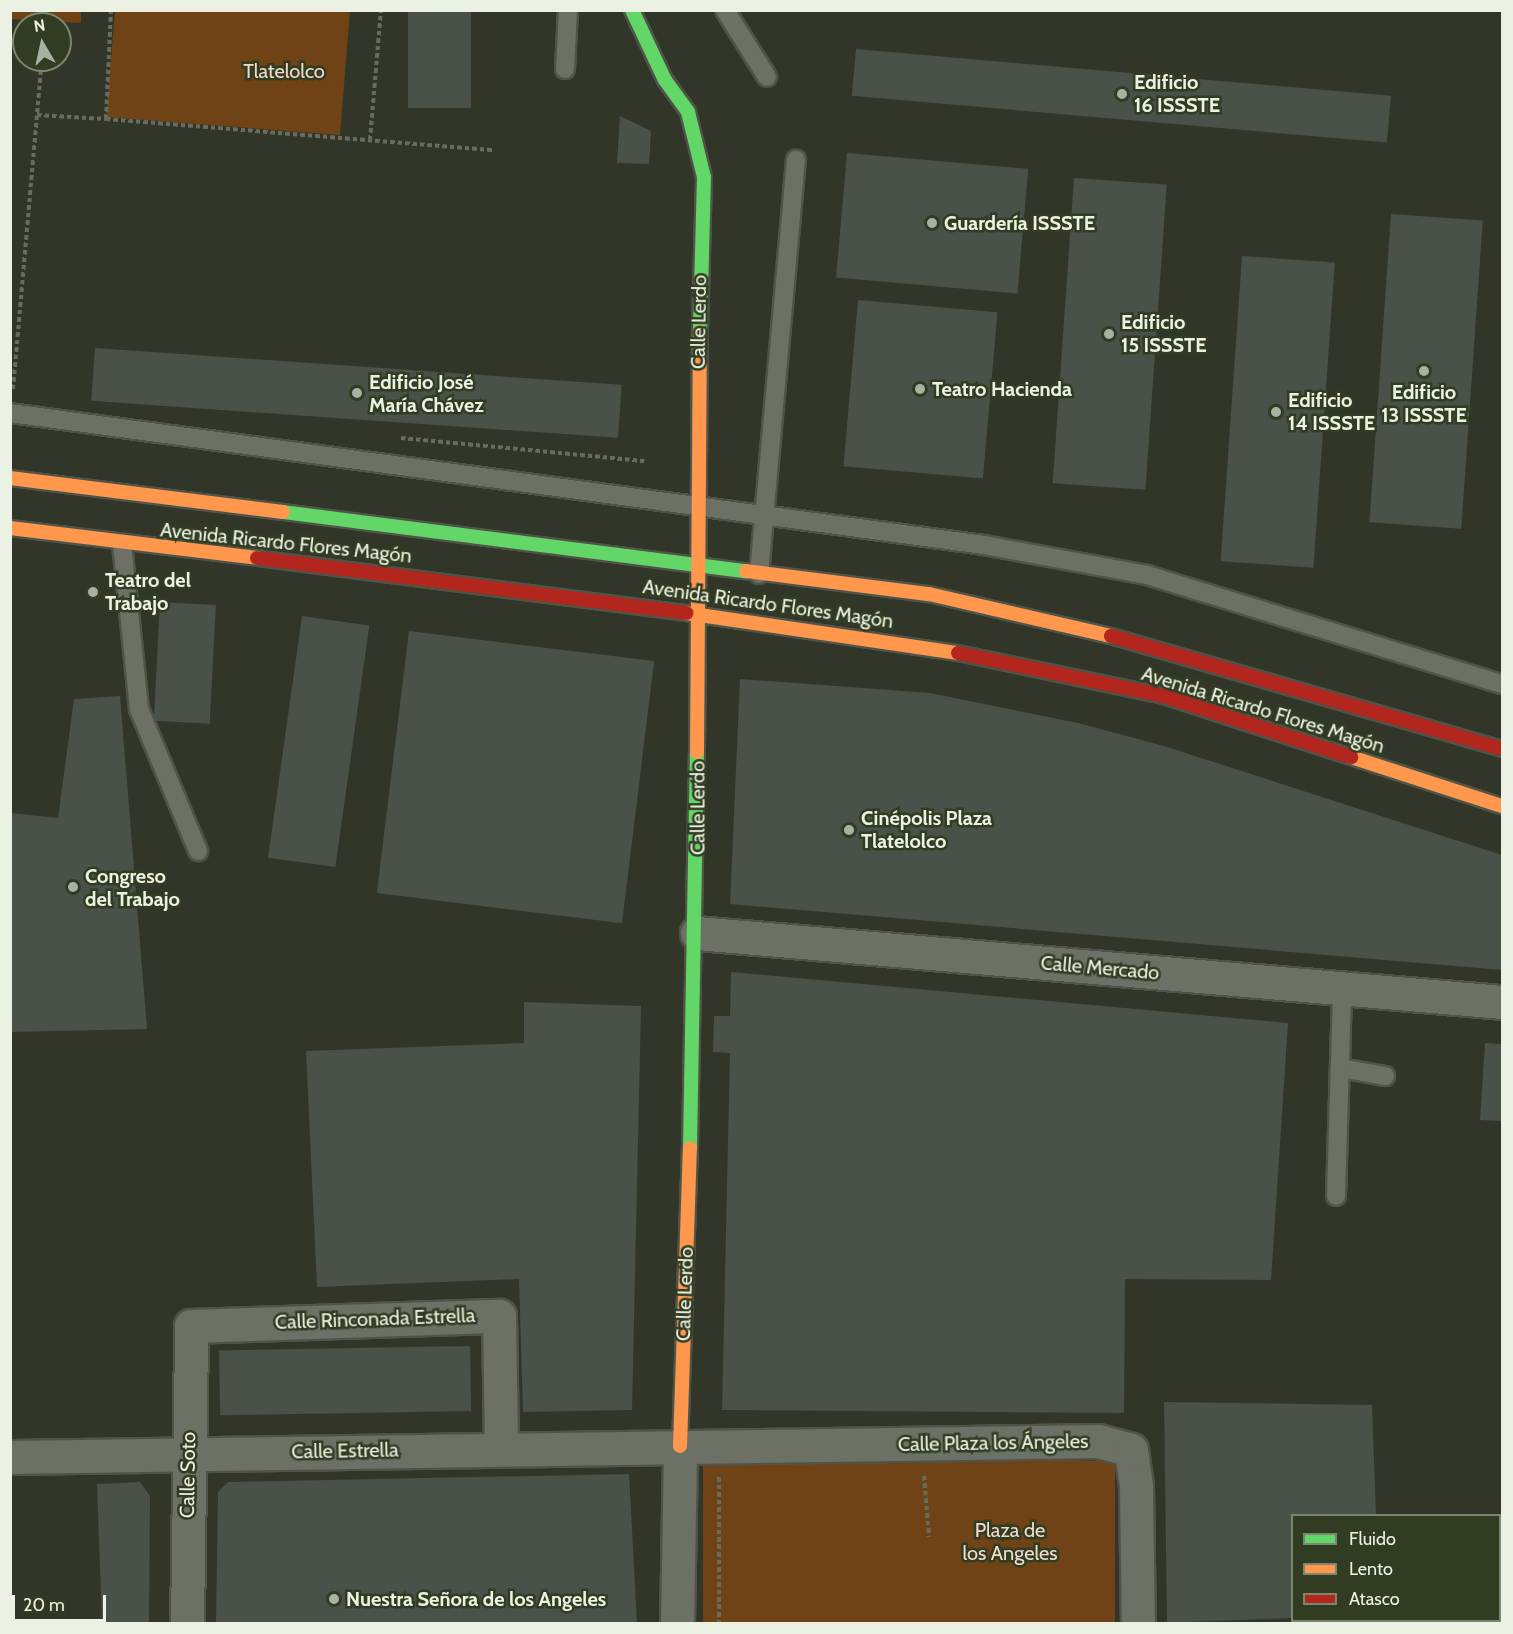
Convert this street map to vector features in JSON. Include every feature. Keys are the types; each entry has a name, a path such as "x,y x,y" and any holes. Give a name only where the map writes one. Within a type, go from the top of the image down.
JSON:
{"main road":[{"name":"Calle Lerdo","path":"632,10 665,80 688,112 702,154 696,504 700,614 697,933 680,1446"},
{"name":"Avenida Ricardo Flores Magón","path":"10,478 699,567 929,594 1051,619 1503,749"},
{"name":"Avenida Ricardo Flores Magón","path":"10,528 122,544 700,614 928,647 1164,696 1503,806"}],"street":[{"name":"Calle Mercado","path":"697,933 1503,1002"},
{"name":"Calle Rinconada Estrella","path":"191,1326 499,1316 501,1448"},
{"name":"Calle Soto","path":"187,1623 191,1326"},
{"name":"Calle Plaza los Ángeles","path":"680,1446 1098,1441 1131,1450 1136,1486 1138,1623"},
{"name":"Calle Estrella","path":"10,1457 680,1446"},
{"name":"Calle Lerdo","path":"677,1623 680,1446"}],"lane":[{"path":"565,69 568,10"},
{"path":"725,10 767,77"},
{"path":"759,574 762,515 796,160"},
{"path":"11,413 696,504 984,545 1147,574 1503,684"},
{"path":"122,544 139,709 198,851"},
{"path":"1335,1196 1342,989"},
{"path":"1341,1068 1385,1076"}],"path":[{"path":"106,119 111,10"},
{"path":"370,140 381,10"},
{"path":"11,413 41,72"},
{"path":"37,115 494,150"},
{"path":"719,1471 719,1623"},
{"path":"912,1472 935,1472"},
{"path":"923,1472 929,1537"}],"green space":[{"path":"10,11 81,11 81,23 72,22 72,12 12,12 11,19"},
{"name":"Tlatelolco","path":"115,11 350,11 340,135 106,117"},
{"name":"Plaza de los Angeles","path":"703,1461 1115,1461 1115,1623 703,1623"}],"building":[{"path":"408,10 471,10 471,108 408,108"},
{"name":"Edificio 16 ISSSTE","path":"856,49 1391,96 1387,143 852,96"},
{"path":"620,116 651,131 649,164 617,163"},
{"name":"Guardería ISSSTE","path":"847,153 1028,169 1017,293 836,278"},
{"name":"Edificio 15 ISSSTE","path":"1074,178 1167,184 1145,490 1053,483"},
{"name":"Edificio 13 ISSSTE","path":"1391,214 1483,220 1461,529 1369,522"},
{"name":"Edificio 14 ISSSTE","path":"1242,256 1335,262 1313,568 1221,561"},
{"name":"Teatro Hacienda","path":"858,300 997,312 983,479 843,466"},
{"name":"Edificio José María Chávez","path":"95,348 622,385 618,438 91,401"},
{"path":"160,602 216,605 210,724 154,721"},
{"path":"302,616 369,625 335,867 268,858"},
{"path":"409,631 654,661 622,923 377,893"},
{"path":"740,679 930,693 1078,723 1164,746 1502,855 1502,970 730,904"},
{"name":"Congreso del Trabajo","path":"120,696 147,1029 10,1032 10,813 58,818 74,699"},
{"path":"731,972 1288,1023 1271,1280 1125,1279 1124,1413 722,1410 730,1053 713,1052 714,1016 730,1016"},
{"path":"524,1002 641,1006 632,1410 523,1412 519,1279 317,1287 306,1051 524,1043"},
{"path":"1485,1043 1502,1044 1502,1121 1480,1120"},
{"path":"470,1346 471,1411 220,1415 219,1350"},
{"path":"1164,1402 1372,1405 1376,1514 1291,1514 1291,1618 1167,1623"},
{"path":"629,1474 637,1623 216,1623 218,1492 228,1482"},
{"path":"140,1482 150,1496 149,1623 102,1623 97,1484"}],"traffic: fast":[{"path":"632,10 665,80 688,112 704,177 700,332"},
{"path":"283,512 746,571"},
{"path":"690,1148 697,752"}],"traffic: slow":[{"path":"697,752 700,332"},
{"path":"10,478 283,512"},
{"path":"10,528 257,558"},
{"path":"746,571 929,594 1111,636"},
{"path":"686,613 958,653"},
{"path":"1351,757 1502,806"},
{"path":"680,1446 690,1148"}],"traffic: jam":[{"path":"257,558 686,613"},
{"path":"1111,636 1502,749"},
{"path":"958,653 1164,696 1351,757"}],"place":[{"name":"Edificio 16 ISSSTE","path":"1122,94"},
{"name":"Guardería ISSSTE","path":"932,223"},
{"name":"Edificio 15 ISSSTE","path":"1109,334"},
{"name":"Edificio 13 ISSSTE","path":"1424,371"},
{"name":"Teatro Hacienda","path":"920,389"},
{"name":"Edificio José María Chávez","path":"357,393"},
{"name":"Edificio 14 ISSSTE","path":"1276,412"},
{"name":"Teatro del Trabajo","path":"93,592"},
{"name":"Cinépolis Plaza Tlatelolco","path":"849,830"},
{"name":"Congreso del Trabajo","path":"73,887"},
{"name":"Nuestra Señora de los Angeles","path":"334,1599"}]}
